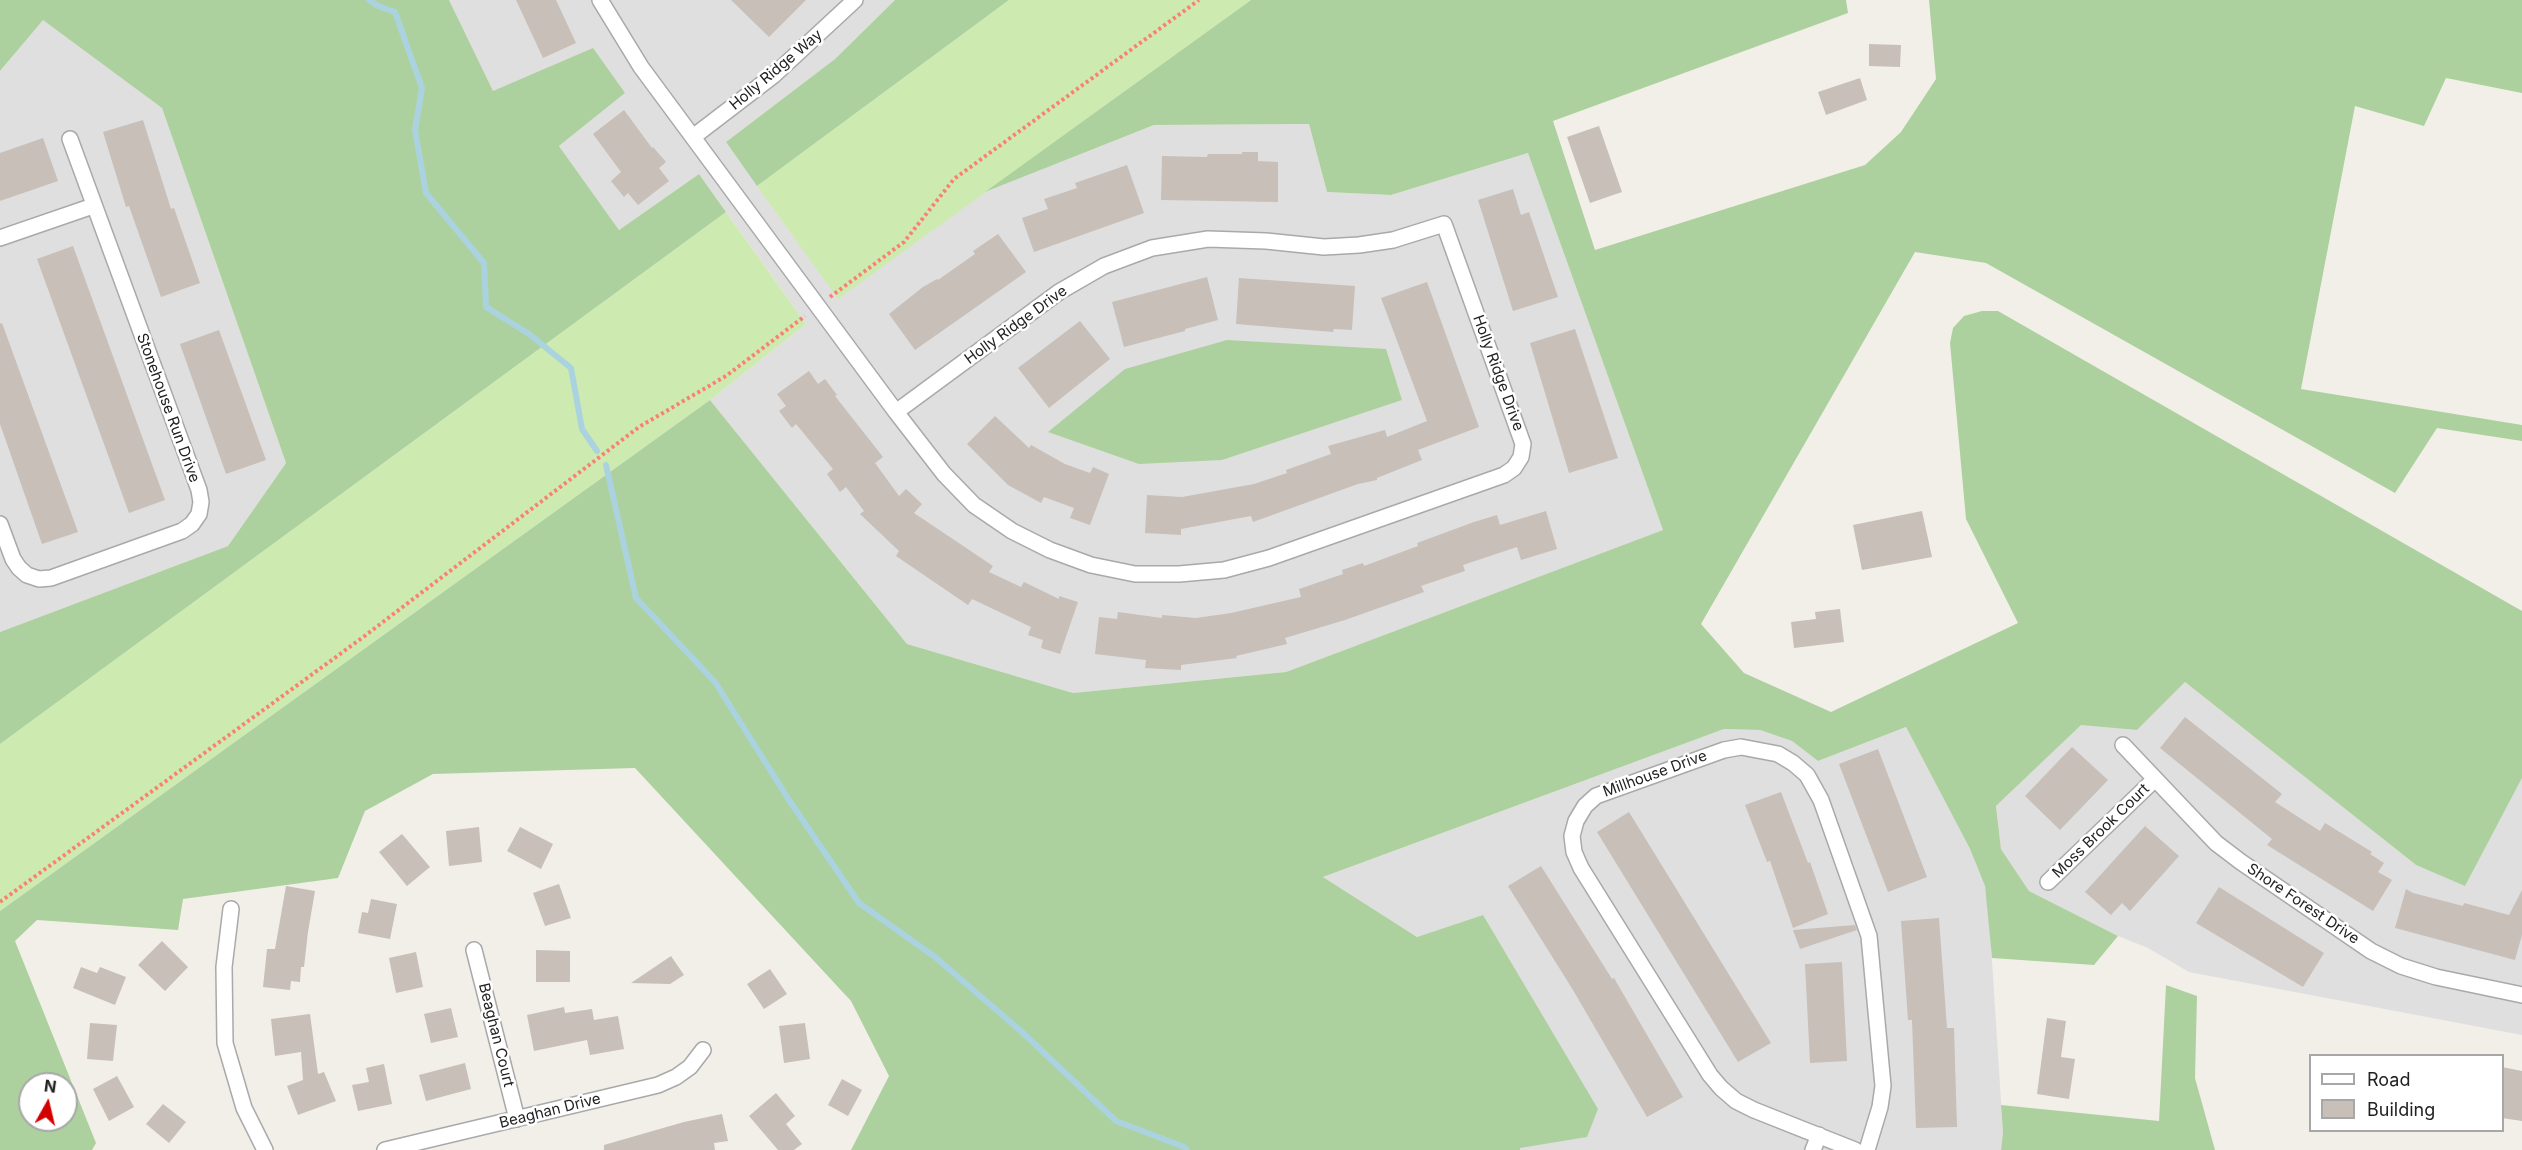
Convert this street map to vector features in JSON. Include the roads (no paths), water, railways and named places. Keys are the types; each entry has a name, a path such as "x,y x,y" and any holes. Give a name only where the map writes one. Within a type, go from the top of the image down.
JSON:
{"street":[{"name":"Holly Ridge Drive","path":"600,0 641,67 896,412 944,474 974,505 1012,531 1050,550 1091,565 1136,573 1179,574 1224,570 1269,558 1504,475 1514,468 1521,457 1523,444 1444,224 1393,240 1359,245 1324,247 1266,241 1208,239 1143,252 1104,266 1059,292 896,412"},
{"name":"Holly Ridge Way","path":"693,137 774,75 855,0"},
{"name":"Stonehouse Run Drive","path":"0,524 13,559 19,568 27,575 39,579 51,578 182,531 192,524 199,514 201,502 199,490 70,139"},
{"path":"0,238 93,206"},
{"name":"Shore Forest Drive","path":"2123,745 2224,850 2371,951 2401,966 2436,977 2522,995"},
{"name":"Millhouse Drive","path":"1855,1150 1736,1101 1710,1075 1581,868 1574,852 1572,836 1576,821 1585,806 1596,796 1724,750 1741,747 1778,754 1807,775 1821,800 1869,936 1883,1086 1880,1107 1867,1150"},
{"name":"Moss Brook Court","path":"2048,882 2155,779"},
{"path":"231,909 224,967 225,1043 244,1108 265,1150"},
{"name":"Beaghan Court","path":"474,950 517,1119"},
{"name":"Beaghan Drive","path":"385,1150 658,1085 676,1077 690,1067 703,1050"},
{"path":"1813,1150 1819,1135"}],"waterway":[{"path":"369,0 395,12 422,88 415,130 426,193 484,263 486,307 529,334 571,368 582,429 597,451"},
{"path":"606,465 636,598 715,682 789,800 859,903 935,957 1022,1032 1116,1121 1187,1150"}]}
